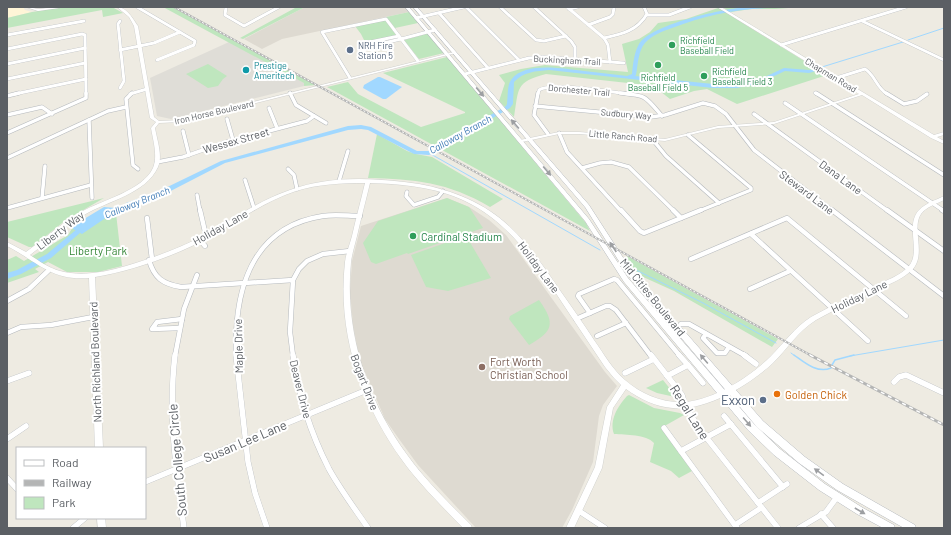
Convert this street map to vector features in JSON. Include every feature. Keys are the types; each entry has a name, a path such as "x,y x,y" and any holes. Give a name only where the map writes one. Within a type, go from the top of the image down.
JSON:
{"main road":[{"name":"Mid Cities Boulevard","path":"407,7 495,110 502,114 529,139 587,206 629,272 682,333 752,427 777,452 837,497 891,528"},
{"name":"Mid Cities Boulevard","path":"414,7 500,106 502,114 522,141 587,220 626,280 675,337 725,391 760,424 802,460 840,487 912,528"},
{"path":"675,337 682,333"}],"street":[{"path":"28,7 38,10 59,7"},
{"name":"Iron Horse Boulevard","path":"119,7 135,22 141,46 152,118 158,122 180,121 454,52"},
{"path":"137,7 196,41 196,43 157,60"},
{"path":"226,7 225,15 244,26 279,7"},
{"path":"416,18 465,7 519,60"},
{"path":"500,7 536,40 544,41 566,36"},
{"path":"534,7 566,36 575,47 575,60"},
{"path":"568,8 578,7"},
{"path":"588,24 610,17 613,14 614,7"},
{"path":"604,38 622,34 642,23 646,15 644,7"},
{"path":"646,15 669,15 687,7"},
{"name":"Chapman Road","path":"719,7 944,143"},
{"path":"781,45 906,7"},
{"path":"568,8 604,38 608,45 610,62"},
{"path":"439,13 488,68"},
{"path":"350,78 322,32 386,19 418,61"},
{"path":"7,35 84,21"},
{"path":"120,21 118,24 124,81 120,88"},
{"path":"862,21 944,60"},
{"path":"366,45 435,30"},
{"path":"120,50 154,43 180,32"},
{"path":"7,49 85,34 86,98 7,133"},
{"path":"7,64 85,48"},
{"name":"Buckingham Trail","path":"464,74 519,60 545,57 624,63"},
{"path":"7,79 85,63"},
{"path":"836,78 865,69 875,78 879,88 904,104 908,104 925,97 927,94"},
{"path":"7,96 86,79"},
{"name":"Dorchester Trail","path":"535,106 539,90 542,87 551,86 642,96 647,98 662,116"},
{"path":"138,169 133,165 126,99 130,94 147,89"},
{"path":"290,93 296,106 326,123"},
{"path":"815,93 944,175"},
{"name":"Little Ranch Road","path":"522,141 548,134 559,133 579,133 665,140 713,128 736,125 768,124 862,94"},
{"name":"Sudbury Way","path":"535,106 643,117 662,116 705,103 715,105"},
{"path":"785,103 944,211"},
{"name":"Steward Lane","path":"715,105 736,125 746,142 754,150 944,296"},
{"path":"535,106 535,118 548,134"},
{"path":"7,158 108,111 126,107"},
{"path":"7,115 42,108 45,108 52,114"},
{"path":"269,108 277,128"},
{"name":"Dana Lane","path":"754,114 944,251"},
{"name":"Wessex Street","path":"157,162 189,155 233,140 307,120 314,116"},
{"path":"227,119 233,140"},
{"path":"89,120 92,198"},
{"path":"157,162 153,128 158,122"},
{"path":"183,131 189,155"},
{"path":"559,133 567,152 642,232 749,191 751,188 688,135"},
{"path":"934,137 944,133"},
{"path":"653,140 658,148 719,203"},
{"path":"339,181 348,151"},
{"name":"Liberty Way","path":"28,257 82,213 95,205 138,186 149,177 157,162"},
{"path":"582,168 602,162 620,163 630,167 681,218"},
{"path":"42,198 45,166"},
{"path":"288,170 294,175 297,189"},
{"path":"245,180 254,208"},
{"name":"Holiday Lane","path":"7,244 49,270 70,276 92,275 116,271 150,260 199,240 254,208 297,189 339,181 413,185 443,191 481,207 508,228 538,265 611,369 625,385 650,400 666,404 685,405 703,402 761,370 797,331 810,321 833,308 898,278 910,270"},
{"name":"Bogart Drive","path":"368,182 348,261 346,287 347,322 354,354 366,390 381,421 404,456 424,482 468,528"},
{"path":"7,208 91,185"},
{"path":"407,192 406,196 414,205 438,197 443,191"},
{"path":"196,195 206,236"},
{"path":"910,270 915,260 916,253 914,230 918,212 932,203 944,198"},
{"name":"Maple Drive","path":"267,528 252,482 245,440 235,339 237,318 244,283 250,267 259,252 272,239 289,228 311,219 324,216 360,216"},
{"path":"147,218 150,260 153,275 164,283 181,287 293,280 302,265 316,257 327,252 350,251"},
{"path":"691,259 787,218 906,316"},
{"path":"751,234 790,271 868,340"},
{"path":"199,240 205,246"},
{"path":"7,301 29,289 49,270"},
{"path":"750,289 790,271"},
{"name":"South College Circle","path":"184,528 175,470 171,389 172,370 180,328 191,286 196,274"},
{"name":"North Richland Boulevard","path":"92,275 99,446"},
{"path":"590,313 578,296 579,294 614,279 617,280 703,383"},
{"name":"Deaver Drive","path":"293,280 290,332 295,372 307,415 329,469 368,528"},
{"name":"Regal Lane","path":"576,319 606,306 610,306 616,310 682,395 685,405 692,418 706,437 778,528"},
{"path":"7,331 21,327 51,325 93,317"},
{"path":"180,328 152,329 157,322 182,319"},
{"path":"597,336 626,323"},
{"path":"681,324 689,324 756,364"},
{"path":"706,334 703,338 717,353 725,353 729,347"},
{"path":"625,373 654,359"},
{"path":"667,376 688,365"},
{"path":"7,381 29,373"},
{"path":"894,382 899,377 906,375 944,393"},
{"path":"570,528 598,468 610,407 625,385"},
{"name":"Susan Lee Lane","path":"146,482 366,390"},
{"path":"664,428 736,527 785,485 724,416"},
{"path":"681,451 731,424"},
{"path":"7,440 26,426"},
{"path":"7,478 16,488"},
{"path":"799,528 829,508 837,497"},
{"path":"579,511 605,528"},
{"path":"821,514 833,528"},
{"path":"73,528 84,519"}],"shaded area":[{"path":"7,7 23,7 25,10 32,12 7,18"},
{"path":"305,7 405,7 409,12 282,39 262,49 244,39"},
{"path":"229,42 305,83 304,86 171,119 157,116 150,78"},
{"name":"Fort Worth Christian School","path":"447,198 469,207 489,220 506,235 605,372 617,386 603,405 599,416 593,462 572,510 562,528 476,528 418,465 385,419 360,361 353,325 350,292 352,261 361,226"}],"green space":[{"path":"66,7 112,7 123,13 103,17 102,10 7,28 7,18 32,12"},
{"path":"163,7 172,7 316,85 304,86 304,83"},
{"path":"286,7 305,7 243,39 240,38 295,8"},
{"path":"802,7 751,9 731,12 724,8"},
{"path":"718,8 827,75 737,104 707,89 694,91 670,99 656,88 637,84 546,74 529,80 520,88 514,117 499,101 505,83 499,75 545,65 628,72 622,44 639,39 650,32 658,23 686,19"},
{"path":"409,12 418,23 395,28 386,17"},
{"path":"385,20 396,35 365,42 355,26"},
{"path":"428,34 444,53 419,59 404,40"},
{"path":"447,57 586,223 590,231 327,87 348,82 358,94 421,127 465,112 383,73"},
{"path":"208,64 227,76 218,86 208,88 186,74"},
{"path":"377,134 407,151 432,157 503,199 490,207 460,192 445,187 401,179 368,178"},
{"path":"104,198 66,220 32,247 7,237 7,222"},
{"name":"Cardinal Stadium","path":"447,198 469,207 483,228 376,264 371,262 363,243 378,221"},
{"name":"Liberty Park","path":"116,213 122,266 98,272 67,272 48,262 35,269 39,272 7,283 7,260 16,256 24,261 68,235 73,227 73,229"},
{"path":"462,237 468,239 491,278 448,291 426,287 411,255"},
{"path":"627,256 778,339 772,347 674,291 641,276 626,259"},
{"path":"539,300 548,315 550,321 549,326 543,335 529,345 509,319 510,316"},
{"path":"663,380 675,397 657,393 646,388"},
{"path":"629,395 654,408 684,415 661,428 692,471 679,478 671,471 650,462 654,443 650,440 636,436 614,434 613,424 615,414 620,404"}],"water":[{"path":"378,77 402,87 386,99 383,99 363,88 364,85"},
{"path":"137,201 137,203 110,215 82,234 73,229 74,225 104,207 116,208"}],"waterway":[{"name":"Calloway Branch","path":"628,77 634,75 641,44 652,35 677,24 723,11 774,7"},
{"path":"908,40 944,28"},
{"path":"822,67 903,42"},
{"name":"Calloway Branch","path":"128,205 157,195 223,162 348,128 369,128 416,153 429,153 508,107 510,104 512,82 519,75 533,71 549,69 713,86 737,86 757,82 784,69 809,72 817,69"},
{"path":"429,153 600,250"},
{"name":"Calloway Branch","path":"7,276 19,272 49,256 85,226"},
{"path":"634,269 703,303 776,343"},
{"path":"851,356 944,340"},
{"path":"791,353 795,356"},
{"path":"794,355 806,364 816,368 831,368"},
{"path":"832,365 835,360 851,356"}],"railway":[{"path":"174,7 812,356"},
{"path":"810,355 944,425"}],"place":[{"name":"Richfield Baseball Field","path":"672,45"},
{"name":"NRH Fire Station 5","path":"350,50"},
{"name":"Richfield Baseball Field 5","path":"658,65"},
{"name":"Prestige Ameritech","path":"246,70"},
{"name":"Richfield Baseball Field 3","path":"704,76"},
{"name":"Cardinal Stadium","path":"413,236"},
{"name":"Fort Worth Christian School","path":"482,367"},
{"name":"Golden Chick","path":"777,394"},
{"name":"Exxon","path":"763,400"}]}
